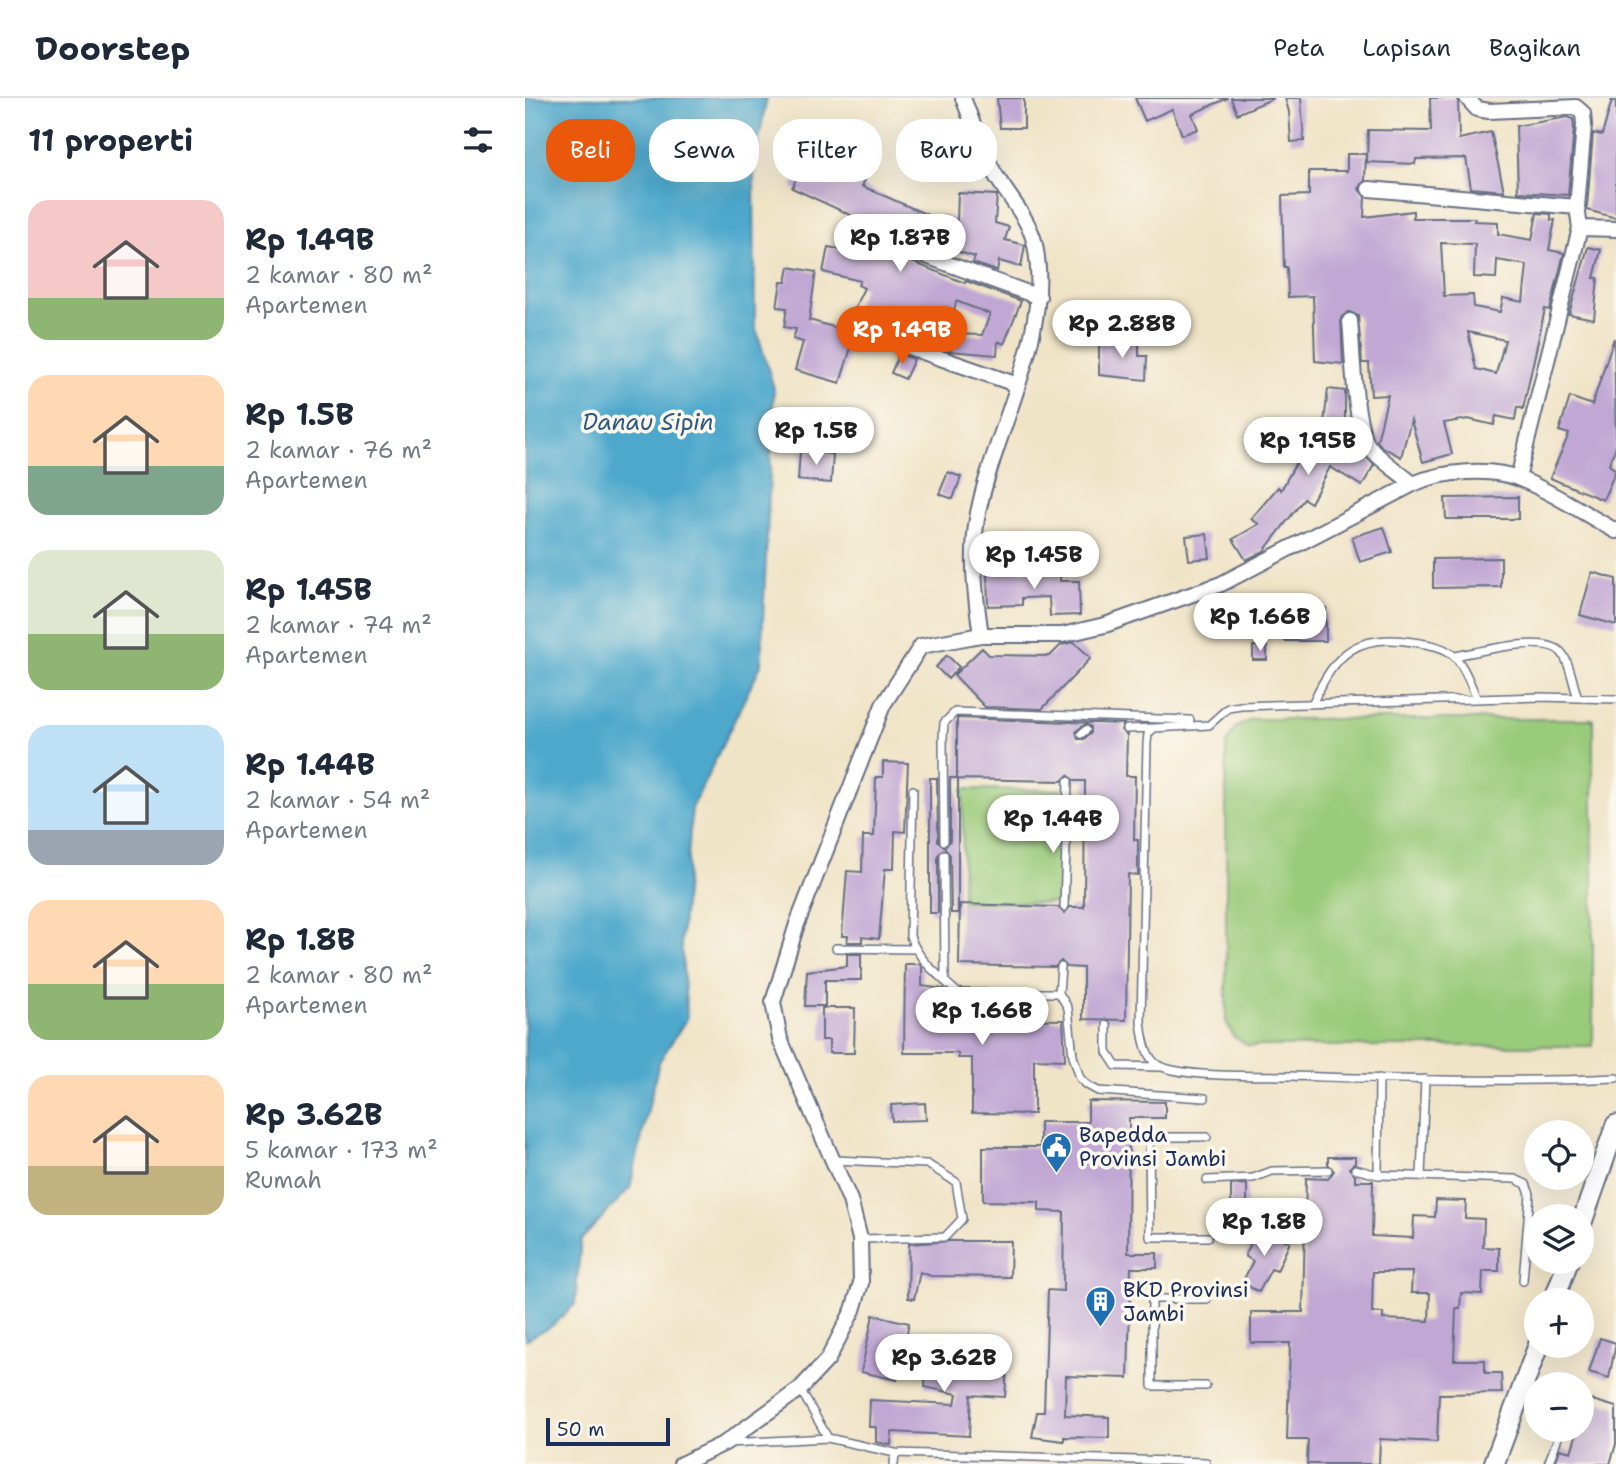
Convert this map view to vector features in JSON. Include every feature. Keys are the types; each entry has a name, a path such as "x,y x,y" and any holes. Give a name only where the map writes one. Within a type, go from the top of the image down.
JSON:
{"main road":[{"path":"1588,1204 1616,1125"},
{"path":"1495,1464 1534,1358"}],"street":[{"path":"963,98 991,167 1034,242 1039,297 1018,385 979,512 974,547 974,587 981,635"},
{"path":"1467,98 1477,109 1489,111 1576,107 1583,113 1577,206 1580,228 1518,478"},
{"path":"1369,188 1577,206"},
{"path":"1580,228 1616,229"},
{"path":"877,238 1039,297"},
{"path":"1350,321 1356,397 1363,433 1372,450 1413,484"},
{"path":"871,334 1018,385"},
{"path":"681,1464 725,1443 800,1389 828,1359 853,1310 861,1283 860,1239 850,1200 780,1039 773,1002 797,925 883,705 921,646 981,635 1062,635 1105,625 1221,584 1413,484 1428,477 1460,471 1518,478 1616,531"}],"lane":[{"path":"1313,702 1329,668 1346,653 1376,639 1434,646 1455,656 1531,644 1551,645 1562,653 1578,698"},
{"path":"1455,656 1477,699"},
{"path":"1127,729 1209,725 1228,708 1313,702 1616,699"},
{"path":"944,841 944,723 955,712 1190,720"},
{"path":"1154,728 1148,734 1147,743 1141,1021 1145,1046 1151,1058 1161,1067"},
{"path":"1064,907 1068,781"},
{"path":"913,790 909,936 914,949 958,993 1059,993"},
{"path":"944,855 945,981"},
{"path":"835,948 914,949"},
{"path":"1061,967 1059,993 1068,1008 1080,1078 1087,1085 1098,1091 1205,1098"},
{"path":"1107,1025 1107,1052 1116,1066 1161,1067 1215,1074 1379,1078 1616,1078"},
{"path":"1378,1175 1379,1078"},
{"path":"1421,1176 1425,1079"},
{"path":"1207,1137 1149,1137 1150,1237 1208,1237"},
{"path":"833,1160 927,1164 956,1182 962,1219 945,1237 860,1239"},
{"path":"1207,1180 1253,1178 1272,1171 1328,1170"},
{"path":"1355,1170 1378,1175 1515,1179 1526,1184 1530,1194 1523,1281"},
{"path":"1206,1386 1152,1386 1152,1299 1207,1299"},
{"path":"800,1389 828,1438"},
{"path":"725,1443 828,1438 895,1453 1206,1462"},
{"path":"1548,1464 1556,1442"},
{"path":"894,1464 895,1453"}],"green space":[{"path":"1252,719 1593,719 1593,1046 1249,1046 1234,1037 1226,1021 1226,745 1235,728"},
{"path":"963,789 1065,790 1064,903 962,902"}],"water":[{"name":"Danau Sipin","path":"525,98 767,98 759,139 759,119 649,119 649,182 754,182 755,325 774,388 761,665 692,808 681,941 687,1018 659,1062 630,1188 581,1240 575,1304 552,1326 525,1340"}],"building":[{"path":"997,98 1024,98 1024,128 1000,128"},
{"path":"1135,98 1228,98 1192,114 1198,129 1182,135 1172,109 1145,121"},
{"path":"1231,98 1274,98 1237,114"},
{"path":"1285,98 1301,98 1304,141 1291,142"},
{"path":"1430,98 1458,98 1459,139 1491,132 1504,191 1471,188 1466,158 1416,159 1415,164 1367,162 1368,130 1431,131"},
{"path":"1612,100 1616,101 1616,218 1587,210 1593,133 1602,135"},
{"path":"1568,117 1573,119 1574,128 1568,195 1518,192 1516,126"},
{"path":"1347,154 1366,154 1365,180 1359,189 1365,197 1364,217 1413,211 1413,218 1475,218 1474,221 1498,222 1498,234 1532,240 1537,213 1551,214 1551,220 1555,220 1549,250 1564,253 1550,310 1545,309 1523,409 1517,407 1515,420 1496,416 1494,425 1468,419 1444,423 1452,454 1423,462 1411,420 1401,457 1382,447 1377,441 1388,395 1371,396 1369,363 1362,363 1358,316 1349,312 1341,318 1343,364 1315,361 1313,296 1288,297 1287,267 1284,267 1282,196 1309,195 1309,171 1347,171","holes":["1441,243 1475,244 1474,277 1496,278 1497,260 1527,265 1523,302 1503,298 1500,312 1474,307 1473,295 1444,296","1468,332 1505,340 1496,374 1476,369"]},
{"path":"795,182 864,182 862,186 941,221 943,215 957,221 958,193 997,195 995,223 1009,227 1005,240 1025,245 1021,267 999,261 997,271 973,263 975,257 949,249 947,253 880,229 870,231 867,239 874,247 965,283 966,281 1021,301 1004,344 998,341 997,355 949,351 885,329 861,315 840,383 795,370 803,342 793,339 796,329 784,327 787,308 777,307 781,282 786,282 789,267 816,272 809,320 844,330 864,288 858,285 860,281 823,272 828,247 849,251 857,218 792,188","holes":["956,301 990,314 982,335 950,334"]},
{"path":"1588,247 1601,250 1594,278 1598,278 1594,319 1569,314"},
{"path":"1614,338 1616,446 1609,465 1616,470 1603,500 1550,478 1569,434 1559,431 1570,397 1592,405"},
{"path":"1099,339 1139,342 1139,356 1147,356 1146,380 1099,375"},
{"path":"899,354 914,359 905,379 891,373"},
{"path":"1328,389 1345,391 1345,442 1362,452 1374,465 1362,486 1330,467 1311,503 1304,499 1264,551 1246,560 1233,539 1259,524 1251,519 1278,487 1281,490 1301,454 1298,453 1306,433 1322,440"},
{"path":"800,451 833,454 831,483 798,480"},
{"path":"948,472 961,477 953,499 939,494"},
{"path":"1518,497 1518,519 1446,519 1445,498"},
{"path":"1384,527 1392,552 1360,562 1352,537"},
{"path":"1207,534 1210,558 1189,560 1186,536"},
{"path":"1501,558 1501,587 1433,588 1433,559"},
{"path":"1039,571 1039,575 1060,575 1060,581 1079,581 1080,615 1050,616 1049,597 1022,598 1022,605 988,606 987,572"},
{"path":"1592,572 1616,579 1616,625 1580,615"},
{"path":"1270,608 1326,608 1326,641 1285,641 1285,621 1270,621"},
{"path":"1235,623 1249,623 1249,638 1234,637"},
{"path":"1074,642 1091,658 1042,709 985,707 954,675 982,648 989,655 1050,656 1061,645"},
{"path":"1253,646 1267,647 1267,660 1253,660"},
{"path":"947,655 959,667 948,679 936,667"},
{"path":"957,718 1124,724 1121,730 1127,735 1126,776 1135,776 1134,840 1138,840 1138,875 1128,874 1126,1020 1083,1019 1083,968 1067,967 1061,961 1055,967 959,965 960,904 1058,907 1064,913 1070,907 1084,907 1085,781 1074,781 1068,775 1062,781 958,779 958,913 951,913 950,855 945,849 938,855 938,913 930,913 930,778 937,778 938,841 945,847 950,841 950,778 957,778","holes":["1086,724 1091,727 1091,733 1084,739 1078,739 1076,731"]},
{"path":"883,762 908,763 905,832 895,831 894,869 885,869 879,939 862,937 862,942 847,942 848,936 842,936 847,871 862,872 863,836 874,836 876,777 883,777"},
{"path":"847,954 861,954 861,980 825,980 825,1006 805,1006 807,971 847,966"},
{"path":"905,964 919,964 922,968 922,986 944,989 944,1018 1063,1020 1065,1060 1034,1059 1034,1114 972,1113 972,1058 958,1058 958,1053 904,1053"},
{"path":"822,1008 855,1008 854,1053 829,1053 829,1040 822,1040"},
{"path":"1088,1101 1165,1102 1165,1118 1129,1118 1128,1253 1157,1253 1157,1268 1131,1268 1128,1378 1066,1376 1065,1415 1109,1417 1109,1438 1064,1437 1064,1441 1032,1437 1037,1412 1044,1412 1048,1290 1063,1291 1064,1212 1039,1211 1039,1202 983,1201 983,1147 1040,1147 1040,1122 1088,1122"},
{"path":"925,1103 926,1120 892,1121 891,1105"},
{"path":"1328,1157 1355,1157 1355,1163 1349,1168 1355,1175 1355,1181 1373,1181 1372,1236 1413,1238 1414,1216 1435,1217 1436,1200 1466,1201 1465,1218 1484,1219 1483,1247 1499,1248 1499,1271 1483,1271 1482,1294 1461,1293 1460,1308 1456,1308 1454,1360 1485,1360 1485,1373 1501,1373 1502,1393 1439,1394 1437,1442 1380,1439 1379,1464 1307,1464 1308,1440 1287,1440 1290,1343 1251,1343 1251,1312 1303,1312 1306,1178 1328,1179 1334,1171 1328,1164","holes":["1373,1272 1412,1272 1411,1293 1430,1293 1429,1321 1383,1319 1383,1313 1372,1313"]},
{"path":"1247,1184 1247,1206 1231,1206 1231,1185"},
{"path":"1258,1228 1290,1242 1277,1271 1271,1269 1259,1292 1242,1283 1253,1261 1245,1256"},
{"path":"1011,1241 1010,1277 931,1276 920,1272 914,1299 908,1298 909,1244"},
{"path":"873,1315 909,1323 897,1380 861,1372"},
{"path":"1600,1338 1616,1343 1609,1378 1589,1372"},
{"path":"927,1346 1008,1350 1005,1397 971,1395 969,1436 892,1432 891,1445 876,1442 876,1427 869,1427 870,1400 955,1404 957,1394 925,1387"},
{"path":"1594,1401 1616,1407 1616,1444 1610,1464 1555,1464 1560,1449 1571,1452 1574,1442 1594,1442"}],"place":[{"name":"Bapedda Provinsi Jambi","path":"1056,1174"},
{"name":"BKD Provinsi Jambi","path":"1100,1329"}]}
